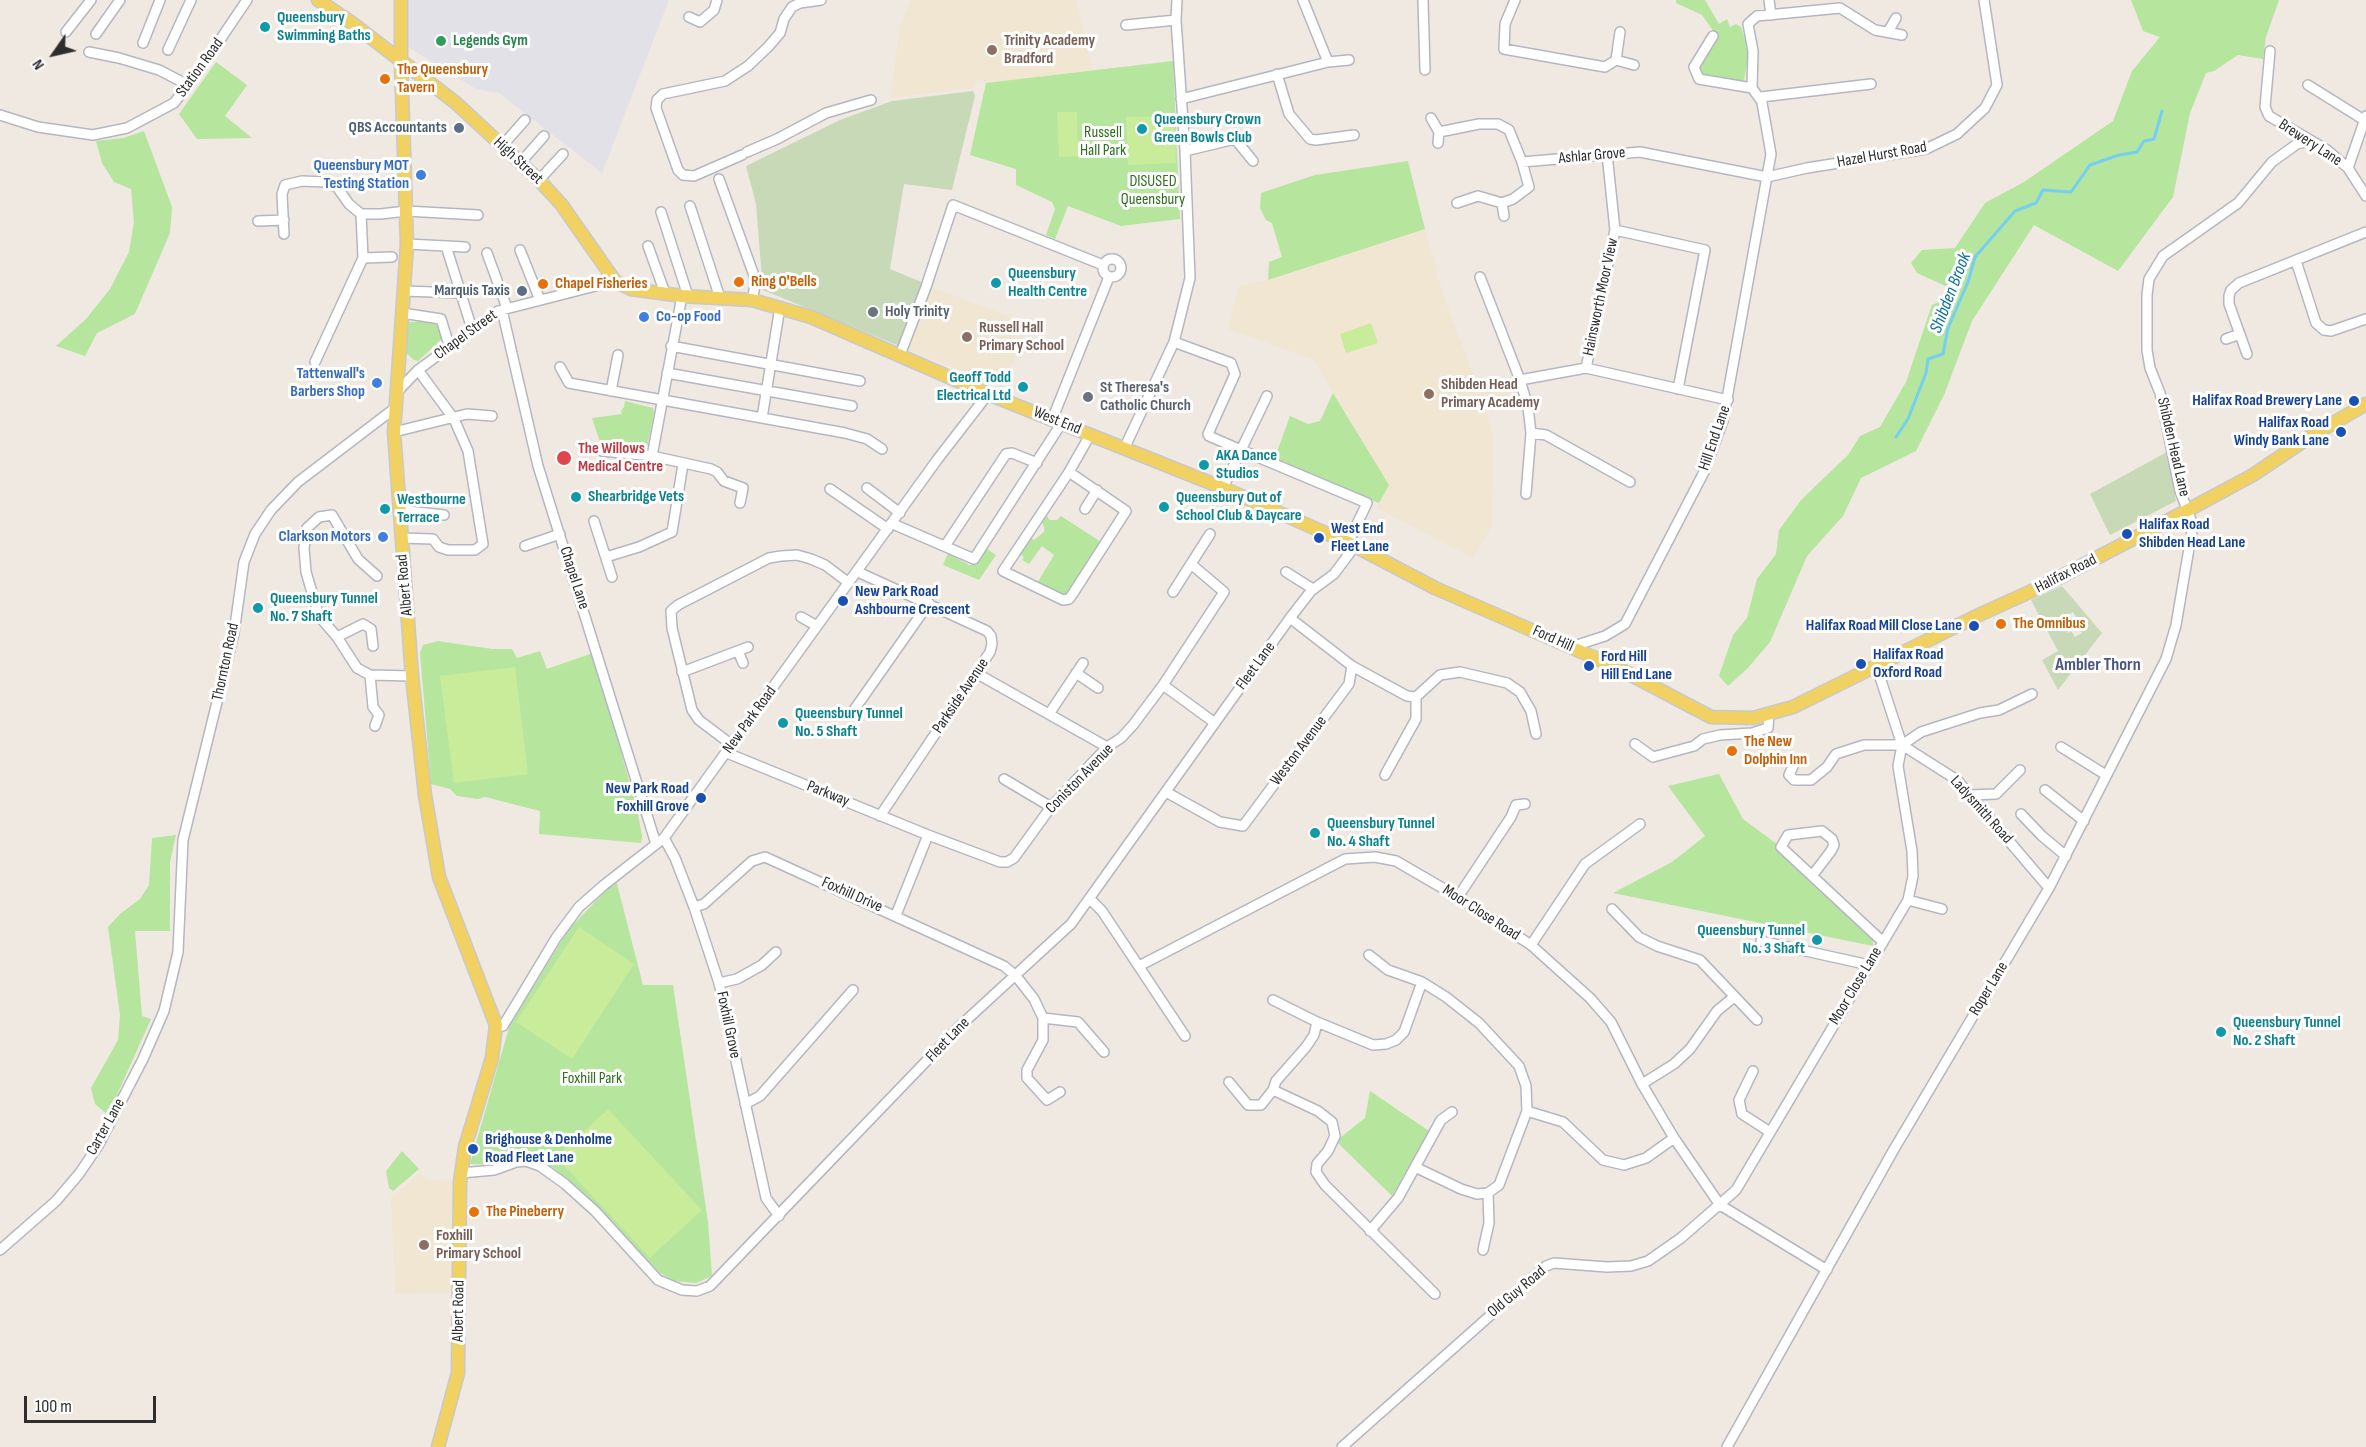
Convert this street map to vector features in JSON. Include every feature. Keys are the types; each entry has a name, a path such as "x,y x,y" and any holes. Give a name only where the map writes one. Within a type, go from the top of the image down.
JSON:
{"main road":[{"name":"High Street","path":"318,0 352,23 456,103 521,162 561,204 615,281"},
{"name":"Albert Road","path":"401,0 406,244 394,432 412,676 425,795 439,877 495,1025 492,1058 465,1148 461,1173 458,1373 438,1447"},
{"name":"West End","path":"615,281 630,289 685,296 752,300 811,317 988,394 1223,488 1352,545"},
{"name":"Halifax Road","path":"1753,718 1793,708 1876,665 2045,585 2253,475 2308,438 2366,404"},
{"name":"Ford Hill","path":"1352,545 1435,588 1616,667 1712,717 1753,718"}],"street":[{"path":"66,32 91,0"},
{"path":"96,34 120,0"},
{"path":"143,43 160,0"},
{"path":"168,50 191,0"},
{"name":"Station Road","path":"0,115 38,127 93,135 127,128 174,103 247,0"},
{"path":"700,22 714,10 717,0"},
{"path":"821,0 800,3 792,8 784,19 780,33 768,47 747,66 725,81 663,94 657,100 656,108 678,170 682,175 694,176 777,139 826,113 871,100"},
{"path":"1124,449 1174,342 1190,278 1185,151 1176,20 1177,0"},
{"path":"1303,0 1328,62"},
{"path":"1423,0 1425,70"},
{"path":"1515,0 1504,24 1504,49 1605,68 1616,60 1620,33"},
{"path":"1769,0 1771,15"},
{"name":"Hazel Hurst Road","path":"1767,177 1807,168 1926,149 1957,134 1985,108 1997,85 1984,0"},
{"path":"1762,102 1752,88 1753,51 1748,24 1757,16 1840,8 1875,30 1902,34"},
{"path":"689,17 700,22"},
{"path":"1888,32 1896,18"},
{"path":"1126,25 1176,20"},
{"path":"700,22 703,33"},
{"path":"1713,36 1694,67 1699,79 1752,88"},
{"name":"Brewery Lane","path":"2270,51 2265,107 2269,116 2327,150 2348,168 2366,196"},
{"path":"89,52 159,70 188,85"},
{"path":"1181,99 1328,62 1349,60"},
{"path":"1616,60 1634,64"},
{"path":"1277,74 1289,114 1310,139 1354,135"},
{"path":"1762,102 1761,97 1871,84"},
{"path":"2315,86 2365,118 2348,168"},
{"name":"Hill End Lane","path":"1571,647 1605,636 1624,624 1704,471 1728,400 1771,154 1762,102"},
{"path":"1431,118 1438,132 1438,143"},
{"path":"502,146 525,120"},
{"path":"1438,132 1479,124 1498,124 1509,130 1522,162 1529,188 1513,199 1502,203 1478,196 1457,203"},
{"path":"521,162 544,136"},
{"path":"1185,151 1235,139 1253,161"},
{"name":"Shibden Head Lane","path":"2188,510 2181,491 2167,416 2150,368 2147,350 2149,279 2163,256 2238,203 2277,158 2297,144 2310,141"},
{"name":"Ashlar Grove","path":"1522,162 1640,152 1767,177"},
{"path":"539,180 563,154"},
{"name":"Hainsworth Moor View","path":"1586,368 1615,230 1607,154"},
{"path":"719,179 756,281 752,300"},
{"path":"284,234 282,194 285,184 302,181 326,182 337,187 349,204 361,214 405,211 478,215"},
{"path":"1502,203 1504,216"},
{"path":"900,355 926,287 953,205 1103,265"},
{"path":"690,206 720,298"},
{"path":"652,456 671,346 685,296 662,212"},
{"path":"315,362 363,258 361,214"},
{"path":"258,221 284,220"},
{"path":"1615,230 1705,250 1678,389"},
{"path":"2247,354 2229,304 2231,290 2239,283 2366,232"},
{"path":"406,244 465,247"},
{"path":"446,246 472,329"},
{"path":"648,246 665,293"},
{"path":"520,250 540,300"},
{"name":"Chapel Lane","path":"488,253 504,309 538,466 660,841"},
{"path":"363,258 392,257"},
{"path":"1110,259 1119,263 1119,273 1109,277 1103,271 1103,265 1110,259"},
{"path":"2296,261 2316,323 2324,330 2331,331 2366,319"},
{"path":"830,489 890,527 945,546 974,559 1037,463 1056,422 1109,277"},
{"path":"1480,277 1520,380 1528,407 1531,433 1526,494"},
{"name":"Chapel Street","path":"397,392 418,370 449,345 504,309 615,281"},
{"path":"404,291 461,293"},
{"path":"762,418 780,307"},
{"path":"402,313 441,319 449,345"},
{"path":"2226,339 2240,334"},
{"path":"1174,342 1231,363 1235,374 1208,434 1241,450"},
{"path":"671,346 860,381"},
{"path":"611,391 618,355"},
{"path":"560,367 569,383 845,433 867,439 882,449"},
{"path":"1520,380 1586,368 1728,400"},
{"path":"401,538 433,539 439,547 448,550 475,550 483,544 468,451 454,418 418,370"},
{"path":"667,373 852,406"},
{"name":"New Park Road","path":"495,1025 503,1026 556,938 579,907 660,841 730,749 817,626 988,394"},
{"path":"1223,488 1267,396"},
{"name":"Thornton Road","path":"173,978 178,952 183,840 234,633 240,585 249,547 260,523 290,490 311,471 395,408"},
{"path":"394,432 467,414 492,416"},
{"path":"1531,433 1546,435 1630,482"},
{"path":"1069,472 1126,510 1069,599 1063,600 1003,571 1069,472 1090,435"},
{"name":"Fleet Lane","path":"461,1173 494,1170 526,1161 540,1166 560,1180 595,1211 658,1280 682,1290 697,1291 710,1286 961,1025 1071,924 1290,618 1313,589 1334,574 1352,545 1367,503 1241,450"},
{"path":"602,451 652,456 711,469 717,472 724,481 743,488 740,503"},
{"path":"945,546 1006,454 1012,453 1037,463"},
{"path":"606,557 639,547 672,532 683,464"},
{"path":"867,488 900,513"},
{"path":"1085,509 1097,490"},
{"path":"399,510 444,515"},
{"name":"Roper Lane","path":"1727,1447 1893,1151 2049,888 2166,659 2176,625 2193,525 2188,510"},
{"path":"377,576 358,559 348,546 334,512 319,517 307,528 304,548 306,572 319,616 337,637 357,668 370,675 412,676"},
{"path":"594,521 612,577"},
{"path":"525,546 560,534"},
{"path":"1173,592 1210,534"},
{"name":"Parkway","path":"849,584 825,565 811,559 797,555 781,556 769,558 678,605 671,611 670,619 694,715 730,749 928,835"},
{"name":"Coniston Avenue","path":"928,835 1000,862 1007,862 1014,858 1051,807 1107,747 1121,738 1133,725 1163,685 1224,591 1191,564"},
{"name":"Parkside Avenue","path":"858,572 987,631 991,636 992,644 990,652 880,816"},
{"path":"1286,572 1313,589"},
{"path":"854,710 928,603"},
{"path":"801,617 817,626"},
{"path":"1290,618 1352,666 1407,696 1416,697"},
{"path":"337,637 363,624 371,629 373,646"},
{"path":"682,672 748,647"},
{"path":"738,651 743,663"},
{"path":"1049,714 1083,663"},
{"path":"1876,665 1902,745"},
{"name":"Weston Avenue","path":"1166,792 1220,822 1244,826 1349,684 1352,666"},
{"path":"1385,775 1416,719 1416,697 1440,675 1460,672 1507,682 1520,692 1531,711 1536,734"},
{"path":"976,673 1107,747"},
{"path":"1076,673 1098,688"},
{"path":"370,675 374,707 379,715 375,726"},
{"path":"1163,685 1215,723"},
{"path":"1795,762 1790,775 1794,780 1811,780 1827,767 1836,754 1864,745 1902,745 1921,732 1980,713 1999,710 2032,694"},
{"path":"1635,744 1653,757 1694,746 1703,739 1720,735 1752,733 1768,728 1769,714"},
{"name":"Ladysmith Road","path":"1902,745 1957,780 2049,888"},
{"name":"Moor Close Lane","path":"1720,1205 1736,1190 1908,900 1913,876 1912,852 1898,766 1902,745"},
{"path":"2061,747 2106,775"},
{"path":"1970,795 1996,794 2020,770"},
{"path":"1004,778 1051,807"},
{"path":"2045,790 2084,821"},
{"path":"1458,897 1516,806 1525,804"},
{"path":"2021,814 2066,856"},
{"path":"1531,945 1585,864 1640,824"},
{"path":"1812,876 1831,851 1834,845 1832,840 1822,831 1788,834 1781,847 1812,876 1883,942"},
{"path":"896,915 928,835"},
{"name":"Foxhill Grove","path":"660,841 675,858 719,983 766,1198 778,1216"},
{"name":"Foxhill Drive","path":"694,908 705,904 752,861 765,857 1004,966 1016,976 1034,999 1043,1018"},
{"name":"Moor Close Road","path":"1139,966 1345,859 1375,857 1396,861 1458,897 1531,945 1590,999 1611,1022 1642,1084 1674,1138 1720,1205"},
{"path":"1090,899 1102,911 1185,1036"},
{"path":"1908,900 1942,909"},
{"path":"1612,909 1639,937 1657,946 1700,960 1757,1020"},
{"path":"1761,941 1869,965"},
{"path":"719,983 737,979 762,965 776,952"},
{"path":"1369,955 1388,970 1422,982 1453,1002 1511,1056 1524,1076 1527,1111 1499,1185 1488,1193 1477,1194 1461,1189 1415,1167"},
{"name":"Carter Lane","path":"0,1250 56,1201 79,1174 98,1146 143,1059 164,1011 173,978"},
{"path":"1273,1000 1317,1022 1372,1045 1386,1044 1396,1040 1404,1032 1422,982"},
{"path":"745,1104 760,1096 853,990"},
{"path":"1642,1084 1674,1064 1690,1049 1717,1011 1734,997"},
{"path":"1060,1092 1044,1103 1027,1078 1027,1070 1043,1040 1043,1018 1078,1022 1104,1052"},
{"path":"1229,1082 1248,1105 1261,1105 1273,1090 1276,1081 1306,1047 1314,1035 1317,1022"},
{"path":"1753,1071 1739,1100 1742,1114 1770,1132"},
{"path":"1273,1090 1318,1111 1332,1122 1335,1136 1328,1151 1317,1164 1316,1172 1325,1185 1435,1294"},
{"path":"1527,1111 1563,1122 1603,1160 1624,1165 1646,1158 1674,1138"},
{"path":"1370,1231 1398,1197 1441,1120 1452,1112"},
{"path":"1483,1250 1489,1223 1488,1193"},
{"path":"1720,1205 1827,1270"},
{"name":"Old Guy Road","path":"1342,1447 1546,1266 1554,1263 1607,1267 1631,1266 1648,1261 1681,1238 1720,1205"}],"shaded area":[{"path":"407,0 669,0 602,173 499,93 476,89 405,45"},
{"name":"Trinity Academy Bradford","path":"911,0 1076,0 1092,70 986,83 978,79 973,88 891,98 899,29"},
{"name":"Shibden Head Primary Academy","path":"1425,229 1443,294 1478,387 1518,376 1524,395 1486,409 1493,436 1492,526 1473,558 1377,508 1389,485 1314,360 1228,329 1239,286 1268,280"},
{"name":"Russell Hall Primary School","path":"931,287 1029,324 1002,388 906,349"},
{"name":"Foxhill Primary School","path":"420,1173 427,1180 453,1181 454,1293 395,1294 391,1197"}],"green space":[{"path":"1676,0 1705,0 1719,24 1727,19 1730,27 1736,24 1741,27 1749,51 1744,81 1700,76 1697,62 1714,32 1702,15 1676,3"},
{"path":"2131,0 2279,0 2266,37 2263,59 2238,55 2214,71 2206,73 2190,113 2173,197 2118,271 2034,225 1972,321 1944,395 1916,451 1861,478 1843,516 1807,556 1770,642 1748,668 1728,686 1719,676 1733,635 1747,618 1757,579 1776,554 1779,530 1802,499 1848,455 1860,436 1880,427 1906,382 1932,305 1944,300 1948,287 1917,273 1911,263 1922,250 1955,248 1985,203 2024,182 2113,121 2132,71 2160,37 2143,31"},
{"name":"Russell Hall Park","path":"1173,61 1180,219 1121,226 1068,206 1055,239 1046,235 1055,209 1052,202 1016,185 1016,169 970,155 986,83"},
{"path":"216,62 247,85 225,116 252,138 197,139 179,114"},
{"path":"973,91 975,96 952,190 904,184 890,269 924,283 899,346 763,290 756,204 746,166 840,120 892,101"},
{"path":"1057,112 1077,112 1078,156 1059,157"},
{"name":"Queensbury Crown Green Bowls Club","path":"1174,116 1176,163 1128,165 1126,117"},
{"path":"144,131 172,207 170,233 135,314 97,333 85,356 56,346 86,319 110,289 129,252 134,222 131,189 114,182 102,163 96,141 123,138"},
{"path":"1408,161 1425,229 1268,280 1269,262 1282,257 1272,223 1266,220 1260,208 1261,193 1315,175"},
{"path":"433,321 440,329 442,339 418,361 414,360 404,351 409,322"},
{"path":"1371,323 1378,343 1346,353 1340,334"},
{"path":"1333,393 1389,485 1379,503 1274,460 1290,416 1308,424 1320,421"},
{"path":"625,401 653,408 647,447 643,449 612,443 601,445 592,418 622,414"},
{"path":"2167,452 2176,501 2110,535 2090,494"},
{"path":"1044,513 1050,520 1057,520 1061,516 1101,542 1065,596 1036,585 1054,555 1042,546 1029,564 1022,560 1024,557 1019,553 1030,537 1034,540 1044,532 1041,519"},
{"path":"987,549 996,555 979,580 943,565 948,553 969,565 976,565"},
{"path":"2062,586 2102,633 2058,690 2042,660 2058,651 2031,600","holes":["2073,612 2081,626 2079,627 2082,633 2075,637 2071,631 2068,633 2061,619"]},
{"path":"438,641 492,649 512,649 517,658 540,651 547,669 593,653 637,809 642,836 641,843 539,834 540,811 485,797 478,799 457,796 450,789 431,784 420,653 423,645"},
{"path":"515,667 528,774 454,783 440,676"},
{"path":"1719,774 1743,819 1781,847 1873,938 1873,946 1613,893 1672,862 1705,836 1668,786"},
{"path":"176,835 170,862 170,931 135,931 142,1016 151,1019 108,1115 95,1104 91,1088 118,1040 120,1015 108,927 120,914 140,899 149,885 152,838"},
{"name":"Foxhill Park","path":"616,880 643,985 673,985 708,1222 712,1276 696,1283 674,1281 660,1273 588,1197 533,1153 512,1154 494,1165 470,1164 510,1024 569,929"},
{"path":"579,927 634,964 572,1059 516,1022"},
{"path":"1370,1091 1429,1131 1392,1196 1336,1141 1365,1118"},
{"path":"608,1109 702,1210 650,1258 556,1157"},
{"path":"402,1151 419,1169 393,1191 389,1188 386,1171"}],"waterway":[{"name":"Shibden Brook","path":"1896,437 1908,419 1926,373 1928,359 1943,354 1948,328 1968,282 1975,257 2015,211 2036,203 2043,190 2071,192 2090,165 2119,155 2137,152 2144,141 2154,139 2162,111"}],"place":[{"name":"Queensbury Swimming Baths","path":"265,27"},
{"name":"Legends Gym","path":"441,41"},
{"name":"Trinity Academy Bradford","path":"992,50"},
{"name":"The Queensbury Tavern","path":"385,79"},
{"name":"QBS Accountants","path":"459,128"},
{"name":"Queensbury Crown Green Bowls Club","path":"1142,129"},
{"name":"Queensbury MOT Testing Station","path":"421,175"},
{"name":"Ring O'Bells","path":"739,282"},
{"name":"Queensbury Health Centre","path":"996,283"},
{"name":"Chapel Fisheries","path":"543,284"},
{"name":"Marquis Taxis","path":"522,291"},
{"name":"Holy Trinity","path":"873,312"},
{"name":"Co-op Food","path":"644,317"},
{"name":"Russell Hall Primary School","path":"967,337"},
{"name":"Tattenwall's Barbers Shop","path":"377,383"},
{"name":"Geoff Todd Electrical Ltd","path":"1023,387"},
{"name":"Shibden Head Primary Academy","path":"1429,394"},
{"name":"St Theresa's Catholic Church","path":"1088,397"},
{"name":"Halifax Road Brewery Lane","path":"2354,401"},
{"name":"Halifax Road Windy Bank Lane","path":"2341,432"},
{"name":"The Willows Medical Centre","path":"564,458"},
{"name":"AKA Dance Studios","path":"1204,465"},
{"name":"Shearbridge Vets","path":"576,497"},
{"name":"Queensbury Out of School Club & Daycare","path":"1164,507"},
{"name":"Westbourne Terrace","path":"385,509"},
{"name":"Halifax Road Shibden Head Lane","path":"2127,534"},
{"name":"Clarkson Motors","path":"383,537"},
{"name":"West End Fleet Lane","path":"1319,538"},
{"name":"New Park Road Ashbourne Crescent","path":"843,601"},
{"name":"Queensbury Tunnel No. 7 Shaft","path":"258,608"},
{"name":"The Omnibus","path":"2001,624"},
{"name":"Halifax Road Mill Close Lane","path":"1974,626"},
{"name":"Halifax Road Oxford Road","path":"1861,664"},
{"name":"Ford Hill Hill End Lane","path":"1589,666"},
{"name":"Queensbury Tunnel No. 5 Shaft","path":"783,723"},
{"name":"The New Dolphin Inn","path":"1732,751"},
{"name":"New Park Road Foxhill Grove","path":"701,798"},
{"name":"Queensbury Tunnel No. 4 Shaft","path":"1315,833"},
{"name":"Queensbury Tunnel No. 3 Shaft","path":"1817,940"},
{"name":"Queensbury Tunnel No. 2 Shaft","path":"2221,1032"},
{"name":"Brighouse & Denholme Road Fleet Lane","path":"473,1149"},
{"name":"The Pineberry","path":"474,1212"},
{"name":"Foxhill Primary School","path":"424,1245"}],"district":[{"name":"Ambler Thorn","path":"2098,665"}],"park label":[{"name":"DISUSED Queensbury","path":"1153,191"}]}
